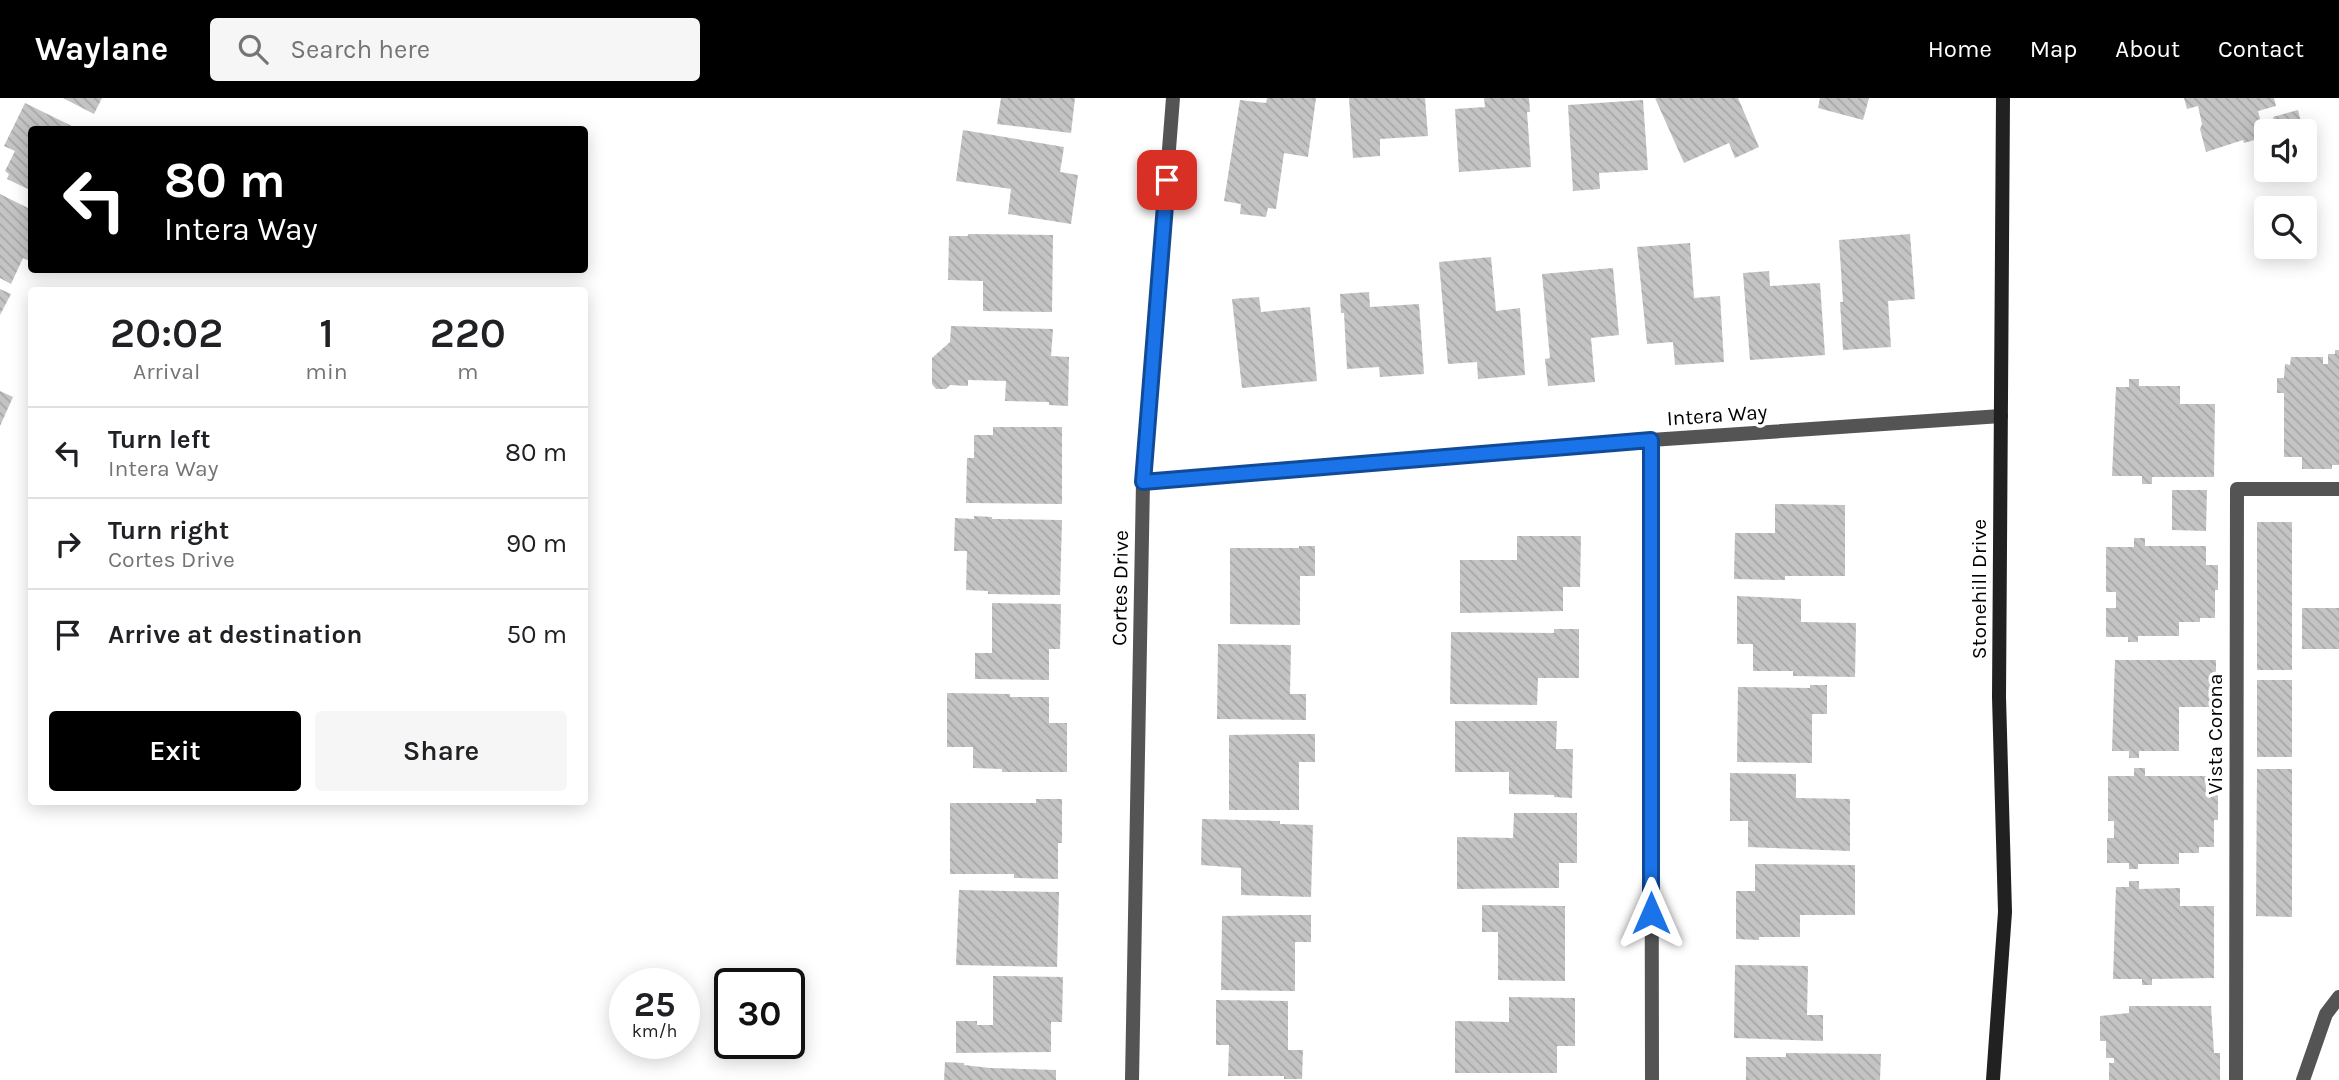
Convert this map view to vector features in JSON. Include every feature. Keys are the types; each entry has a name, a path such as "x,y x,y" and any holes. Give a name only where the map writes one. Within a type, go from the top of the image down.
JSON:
{"main road":[{"name":"Stonehill Drive","path":"1993,1080 2005,912 1999,696 2003,98"}],"street":[{"name":"Cortes Drive","path":"1132,1080 1143,482 1173,98"},
{"name":"Intera Way","path":"1143,482 1651,440 2001,416"},
{"path":"1651,440 1652,1080"},
{"name":"Vista Corona","path":"2236,1080 2237,489 2339,489"},
{"path":"2303,1080 2326,1014 2339,997"}],"building":[{"path":"63,98 102,98 94,114"},
{"path":"1001,98 1075,98 1071,133 997,124"},
{"path":"1267,98 1316,98 1308,157 1284,153 1276,209 1268,208 1266,217 1240,214 1241,204 1224,201 1240,100 1266,103"},
{"path":"1349,98 1425,98 1428,136 1380,139 1380,156 1353,158"},
{"path":"1484,98 1529,98 1530,112 1527,112 1531,167 1459,172 1455,109 1485,107"},
{"path":"1655,98 1738,98 1759,147 1735,158 1729,143 1684,163"},
{"path":"1820,98 1869,98 1863,120 1818,108"},
{"path":"2184,98 2274,98 2276,106 2258,111 2260,119 2254,119 2254,140 2244,143 2243,140 2206,152 2198,106 2187,109"},
{"path":"1643,100 1648,170 1599,173 1600,189 1573,191 1568,105"},
{"path":"25,103 72,126 28,126 28,189 7,179 9,174 5,171 15,151 4,146"},
{"path":"2298,110 2300,119 2274,119"},
{"path":"963,130 1064,147 1060,172 1078,175 1071,224 1008,214 1011,189 956,181"},
{"path":"0,194 28,208 28,260 23,258 11,284 0,278"},
{"path":"1910,234 1915,299 1888,301 1891,347 1843,350 1839,240"},
{"path":"1053,235 1052,312 983,311 983,281 948,280 949,236"},
{"path":"1690,243 1694,298 1720,296 1724,362 1675,365 1673,342 1647,344 1637,247"},
{"path":"1491,257 1496,311 1520,308 1525,375 1478,379 1477,362 1448,364 1439,262"},
{"path":"1613,268 1619,335 1591,338 1595,382 1548,386 1545,359 1550,358 1542,274"},
{"path":"1769,271 1770,286 1820,283 1825,355 1750,360 1743,273"},
{"path":"0,289 11,294 0,315"},
{"path":"1369,292 1370,307 1419,304 1424,374 1380,377 1379,367 1347,369 1344,313 1341,313 1340,294"},
{"path":"1259,297 1261,312 1310,307 1317,381 1242,388 1232,299"},
{"path":"951,326 1053,329 1051,356 1069,357 1068,406 1049,405 1049,402 1005,401 1006,381 968,380 968,386 950,385 946,389 936,389 932,384 932,358 950,342"},
{"path":"2335,350 2339,350 2339,465 2332,465 2332,469 2302,469 2302,457 2284,457 2284,393 2277,393 2277,378 2284,378 2285,364 2290,365 2291,357 2323,357 2323,364 2328,364 2328,354 2335,354"},
{"path":"2129,379 2139,379 2139,386 2180,386 2180,404 2215,404 2214,477 2152,477 2152,484 2142,484 2142,476 2112,476 2116,387 2129,387"},
{"path":"0,391 13,397 0,426"},
{"path":"993,427 1062,427 1062,504 966,503 967,458 974,458 974,435 993,435"},
{"path":"2172,490 2207,490 2206,531 2172,530"},
{"path":"1775,504 1845,505 1845,576 1785,576 1785,580 1734,579 1735,533 1775,533"},
{"path":"974,516 992,519 1062,520 1060,595 988,594 988,591 966,590 967,551 954,551 955,518 974,519"},
{"path":"2257,522 2292,522 2292,670 2257,670"},
{"path":"1517,536 1581,536 1580,587 1563,587 1563,611 1460,613 1460,560 1517,560"},
{"path":"2134,538 2145,538 2145,546 2206,546 2206,565 2218,565 2215,618 2200,618 2200,622 2179,622 2179,636 2138,636 2138,642 2128,642 2128,637 2106,637 2106,608 2116,608 2116,592 2106,592 2106,547 2134,547"},
{"path":"1315,546 1315,576 1300,576 1300,625 1230,624 1230,548"},
{"path":"1737,596 1801,599 1801,622 1856,623 1855,677 1793,676 1793,671 1753,671 1753,644 1737,644"},
{"path":"992,603 1061,604 1060,649 1049,649 1049,680 975,679 975,653 992,653"},
{"path":"2302,608 2339,608 2339,649 2302,649"},
{"path":"1554,629 1579,629 1579,678 1538,678 1537,705 1450,704 1451,632 1554,633"},
{"path":"1218,644 1291,645 1290,694 1306,694 1306,720 1217,719"},
{"path":"2115,660 2216,660 2216,707 2179,707 2179,751 2139,751 2139,758 2129,758 2129,751 2112,751"},
{"path":"2257,680 2292,680 2292,757 2257,757"},
{"path":"1810,685 1827,685 1827,714 1812,714 1812,763 1737,762 1738,687 1810,688"},
{"path":"947,693 1049,697 1049,723 1067,723 1067,772 1002,772 1002,769 973,768 973,747 947,747"},
{"path":"1455,721 1557,721 1556,749 1573,749 1572,798 1509,794 1509,772 1455,772"},
{"path":"1315,734 1315,762 1299,762 1299,810 1229,810 1229,735"},
{"path":"2134,768 2145,768 2145,776 2206,776 2206,795 2218,795 2214,847 2199,847 2199,853 2179,853 2179,864 2138,864 2138,869 2129,869 2129,863 2107,863 2107,838 2114,838 2114,821 2108,821 2108,776 2134,776"},
{"path":"2257,769 2292,769 2292,917 2256,916"},
{"path":"1730,773 1796,774 1796,798 1850,799 1850,851 1748,847 1748,821 1730,821"},
{"path":"1036,799 1062,799 1062,843 1058,843 1058,879 1014,878 1014,874 950,874 950,803 1036,803"},
{"path":"1514,813 1577,813 1577,863 1559,863 1559,888 1457,889 1457,837 1513,838"},
{"path":"1202,819 1280,821 1280,824 1313,825 1311,897 1241,895 1241,868 1201,865"},
{"path":"1755,864 1855,865 1855,915 1800,915 1800,937 1736,939 1736,891 1755,891"},
{"path":"2129,881 2139,881 2139,889 2180,888 2180,906 2214,906 2214,978 2152,979 2152,985 2142,985 2142,979 2113,979 2116,887 2129,887"},
{"path":"959,890 1059,892 1057,967 956,965"},
{"path":"1482,905 1565,906 1565,981 1498,980 1498,932 1482,932"},
{"path":"1311,915 1311,942 1295,942 1295,991 1221,990 1222,916"},
{"path":"1735,965 1808,966 1807,1015 1823,1015 1823,1041 1734,1038"},
{"path":"993,976 1063,977 1062,1022 1051,1022 1051,1052 956,1053 956,1021 977,1021 977,1025 993,1025"},
{"path":"1509,997 1575,998 1575,1046 1557,1046 1557,1073 1455,1073 1455,1021 1509,1022"},
{"path":"1216,1000 1288,1001 1288,1050 1303,1050 1302,1079 1284,1079 1284,1076 1228,1076 1229,1045 1216,1045"},
{"path":"2129,1006 2211,1006 2214,1053 2220,1053 2220,1080 2109,1080 2109,1063 2114,1063 2114,1058 2106,1058 2106,1041 2100,1041 2100,1016 2129,1013"},
{"path":"1786,1053 1881,1054 1880,1080 1746,1080 1746,1057 1786,1057"},
{"path":"945,1062 990,1068 1056,1070 1056,1080 944,1080"}],"route":[{"path":"1167,180 1143,482 1651,440 1651,913"}]}
